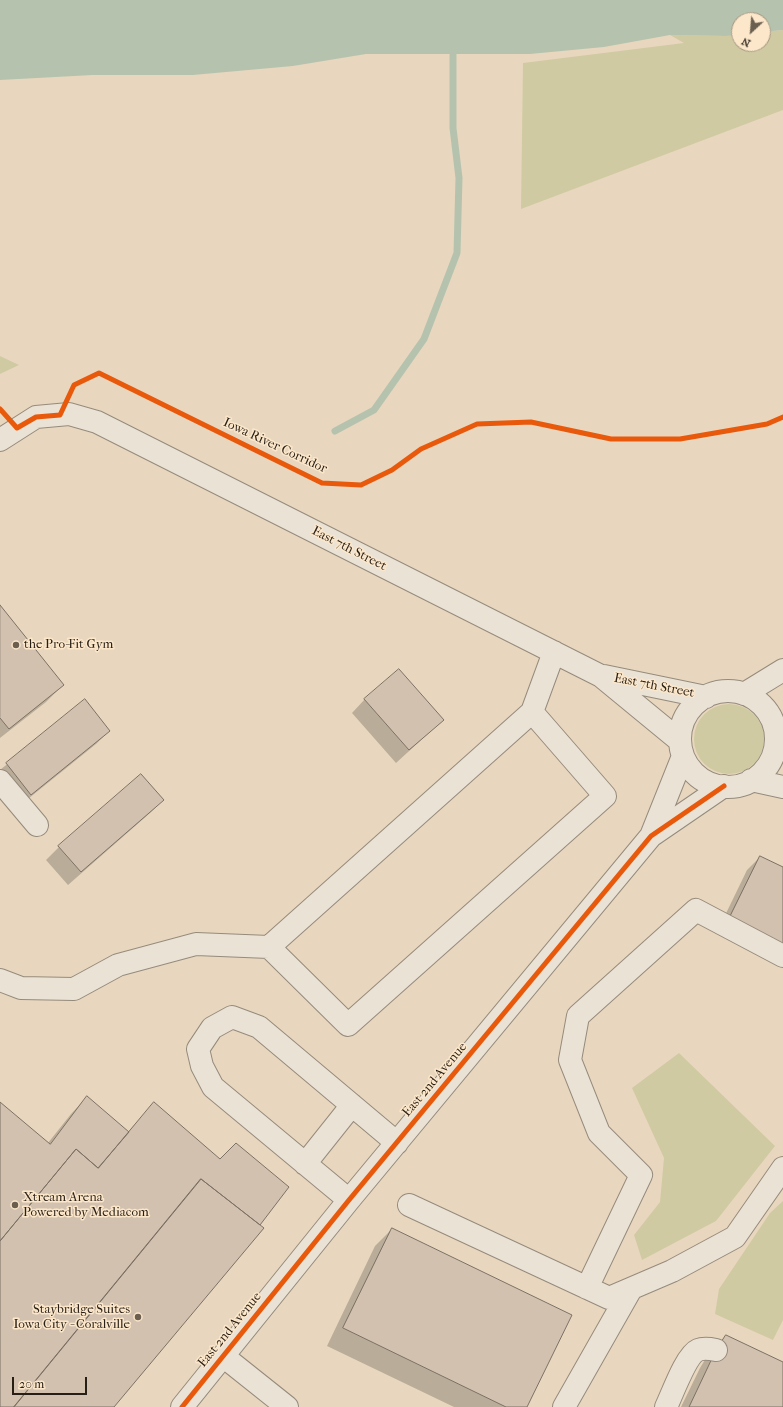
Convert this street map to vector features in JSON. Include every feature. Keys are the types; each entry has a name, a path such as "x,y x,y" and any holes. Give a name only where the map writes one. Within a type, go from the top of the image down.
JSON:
{"street":[{"name":"East 7th Street","path":"0,440 36,417 69,414 97,422 601,676 682,749"},
{"path":"270,947 532,712 554,652"},
{"path":"744,694 783,670"},
{"name":"East 7th Street","path":"601,676 706,697"},
{"path":"728,691 744,694 756,701 767,711 773,724 779,732 774,752 768,765 758,776 746,783 732,787 718,786 703,780 691,770 682,749 681,726 688,712 699,700 713,693 728,691"},
{"path":"0,980 21,988 74,989 118,965 196,944 270,947 348,1025 606,796 532,712"},
{"name":"East 2nd Avenue","path":"651,836 682,749"},
{"path":"751,780 783,787"},
{"path":"0,781 37,825"},
{"name":"East 2nd Avenue","path":"182,1407 349,1200 651,836 724,786"},
{"path":"588,1288 642,1175 599,1133 570,1060 578,1016 696,910 783,956"},
{"path":"349,1200 213,1087 202,1066 198,1049 212,1028 232,1017 259,1027 397,1143"},
{"path":"305,1164 352,1105"},
{"path":"408,1205 609,1298 672,1271 735,1237 783,1168"},
{"path":"564,1407 631,1289"},
{"path":"666,1407 689,1357 697,1350 716,1350"},
{"path":"223,1356 287,1407"}],"shaded area":[{"path":"0,0 783,0 783,30 771,31 771,12 731,12 731,36 670,35 604,47 530,54 366,54 293,66 193,75 93,75 0,80"},
{"path":"783,30 783,110 521,209 523,63 684,43 670,35 731,36 731,52 771,52 771,31"},
{"path":"0,356 19,365 0,374"},
{"path":"722,704 736,704 749,710 758,719 764,732 762,752 754,764 736,774 722,774 709,768 700,759 694,746 694,732 700,719 709,710"},
{"path":"679,1053 775,1146 716,1221 642,1260 634,1235 660,1202 664,1158 632,1088"},
{"path":"783,1201 783,1320 773,1340 715,1314 719,1289 770,1213"}],"building":[{"name":"the Pro-Fit Gym","path":"0,605 64,685 9,729 0,718"},
{"path":"399,669 444,720 409,750 364,699"},
{"path":"85,699 110,731 31,795 6,763"},
{"path":"141,774 164,800 81,872 58,846"},
{"path":"760,856 783,867 783,945 729,919"},
{"name":"Xtream Arena Powered by Mediacom","path":"87,1096 129,1132 98,1168 76,1149 0,1241 0,1102 50,1144"},
{"path":"154,1102 220,1159 236,1143 289,1187 260,1225 201,1179 14,1407 0,1407 0,1241 76,1149 98,1168"},
{"name":"Staybridge Suites Iowa City - Coralville","path":"201,1179 264,1228 114,1407 14,1407"},
{"path":"392,1228 572,1315 527,1407 506,1407 343,1328"},
{"path":"726,1335 783,1362 783,1407 689,1407 716,1350"}],"waterway":[{"path":"335,431 374,410 424,339 457,253 459,178 453,128 453,53"}],"cycle path":[{"name":"Iowa River Corridor","path":"0,409 17,428 36,417 60,415 74,385 99,373 322,483 361,485 392,470 421,449 477,424 531,422 611,439 680,439 767,424 783,417"},
{"path":"182,1407 349,1200 651,836 724,786"}],"place":[{"name":"the Pro-Fit Gym","path":"16,645"},
{"name":"Xtream Arena Powered by Mediacom","path":"15,1205"},
{"name":"Staybridge Suites Iowa City - Coralville","path":"138,1317"}]}
